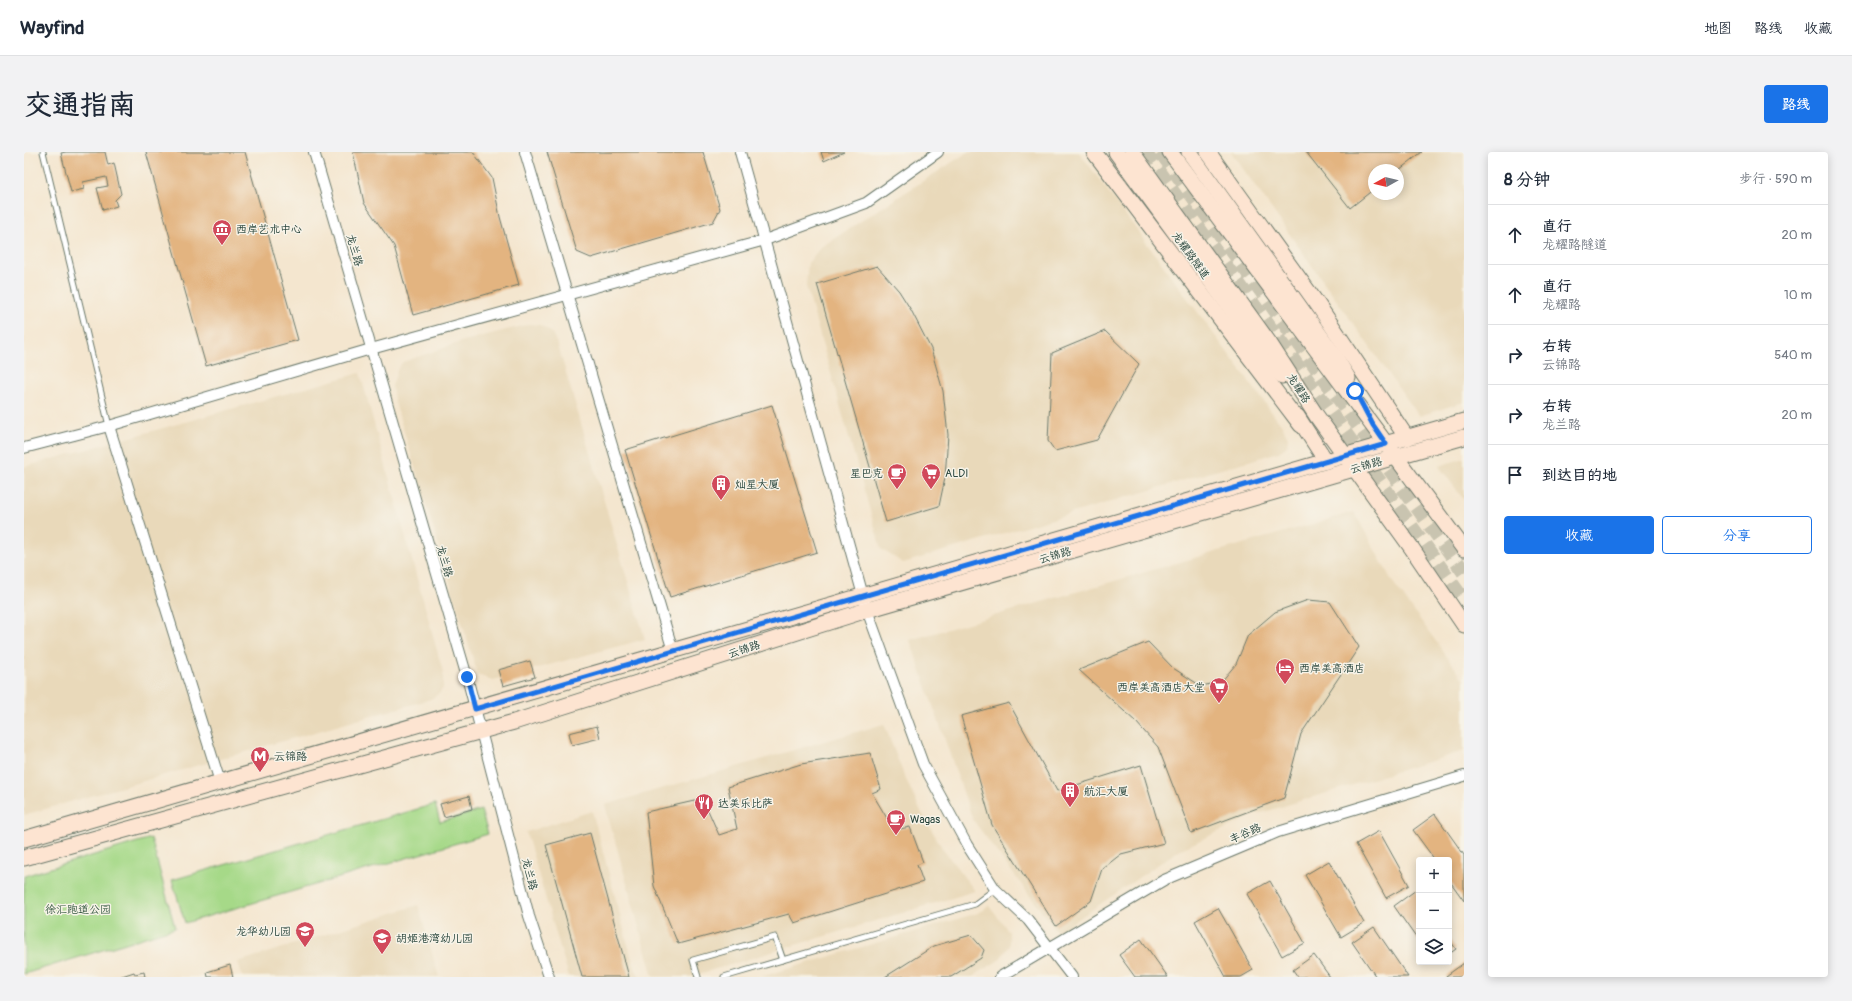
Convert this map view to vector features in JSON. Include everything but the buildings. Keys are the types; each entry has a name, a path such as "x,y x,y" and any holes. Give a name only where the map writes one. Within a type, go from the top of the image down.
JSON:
{"main road":[{"name":"龙耀路","path":"1094,152 1301,424"},
{"name":"龙耀路隧道","path":"1116,152 1267,358 1316,415"},
{"name":"龙耀路","path":"1132,152 1270,344 1316,415 1411,547 1464,625"},
{"path":"1170,152 1464,549"},
{"path":"1189,152 1335,356 1373,425"},
{"path":"1208,152 1318,305 1407,438"},
{"path":"1335,356 1386,408"},
{"name":"龙耀路隧道","path":"1267,358 1301,424 1326,461"},
{"name":"云锦路","path":"24,858 481,731 865,603 1326,461 1464,422"},
{"name":"云锦路","path":"24,839 673,651 865,603 1354,468 1464,436"}],"street":[{"name":"龙兰路","path":"314,152 475,709 529,916 549,977"},
{"path":"525,152 673,651"},
{"path":"740,152 865,603 923,764 967,845 995,889 1028,920 1072,977"},
{"path":"24,448 109,426 371,349 765,240 866,203 938,152"},
{"path":"109,426 220,782"},
{"name":"丰谷路","path":"1000,977 1164,880 1278,832 1464,776"}],"lane":[{"path":"43,152 109,426"},
{"path":"724,977 975,904 995,889"},
{"path":"698,977 693,960 775,938 783,960"}],"shaded area":[{"path":"968,152 1079,152 1282,426 1288,437 1287,446 1279,452 903,563 881,549 806,286 808,263 821,247"},
{"path":"1231,152 1464,152 1464,402 1419,416"},
{"path":"530,324 540,325 552,333 558,346 645,639 493,680 480,676 477,672 394,399 392,386 398,368 403,362 464,341"},
{"path":"360,373 443,672 443,688 440,693 431,699 24,815 24,467"},
{"path":"1464,458 1464,500 1439,466"},
{"path":"1354,512 1392,581 1464,680 1464,751 1254,815 1179,850 1058,933 973,820 910,640"},
{"path":"884,724 903,773 920,810 944,851 975,891 689,977 653,977 605,805"},
{"path":"592,811 634,967 640,977 569,977 526,832"},
{"name":"胡姬港湾幼儿园","path":"418,905 439,977 243,977 238,962"},
{"path":"989,905 1009,932 1009,946 999,960 972,977 760,977 978,913"}],"green space":[{"path":"435,804 440,822 481,810 488,834 185,923 172,880"},
{"name":"徐汇跑道公园","path":"151,838 175,928 24,974 24,876"}],"tunnel":[{"path":"1144,152 1464,601"},
{"path":"1161,152 1464,572"}],"place":[{"name":"西岸艺术中心","path":"222,246"},
{"name":"星巴克","path":"897,490"},
{"name":"ALDI","path":"931,490"},
{"name":"灿星大厦","path":"721,501"},
{"name":"西岸美高酒店","path":"1285,685"},
{"name":"西岸美高酒店大堂","path":"1219,704"},
{"name":"云锦路","path":"260,773"},
{"name":"航汇大厦","path":"1070,808"},
{"name":"达美乐比萨","path":"704,820"},
{"name":"Wagas","path":"896,836"},
{"name":"龙华幼儿园","path":"305,948"},
{"name":"胡姬港湾幼儿园","path":"382,955"}],"route":[{"path":"467,677 475,709 1386,444 1373,425 1355,391"}]}
